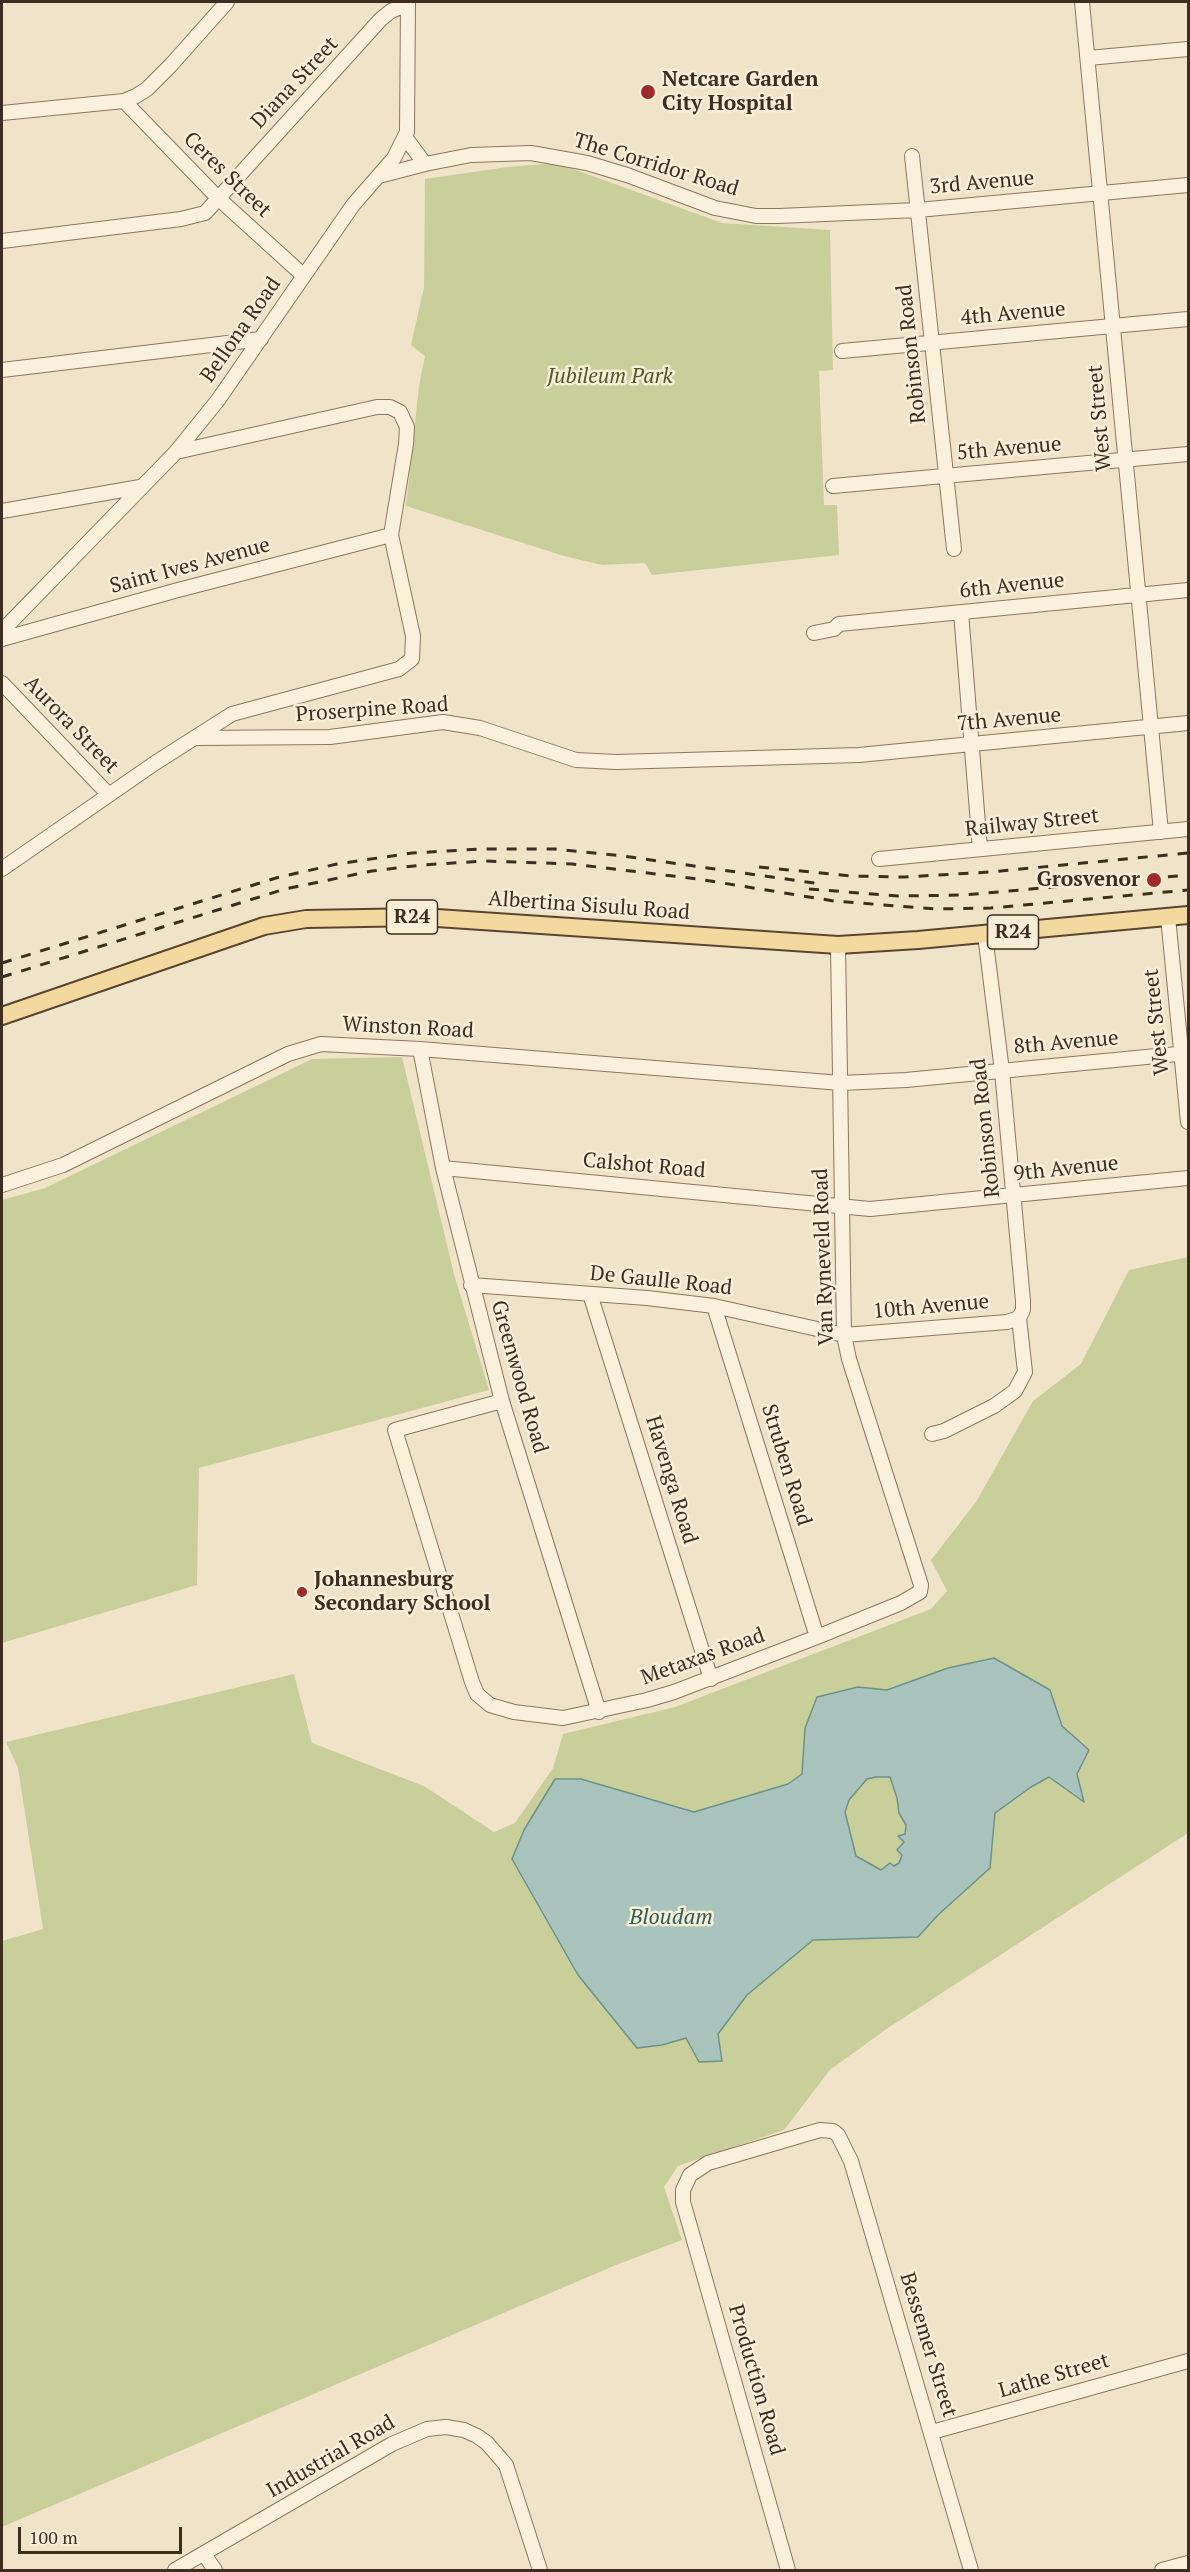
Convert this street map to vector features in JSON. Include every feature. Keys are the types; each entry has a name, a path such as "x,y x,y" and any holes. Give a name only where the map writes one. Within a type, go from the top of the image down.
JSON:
{"main road":[{"name":"Albertina Sisulu Road","path":"2,1016 234,935 299,919 422,917 838,945 1188,915"}],"street":[{"path":"2,113 124,100 147,89 227,2"},
{"name":"West Street","path":"1082,2 1161,831"},
{"name":"Bellona Road","path":"2,631 176,452 218,400 353,205 401,148 406,132 408,3"},
{"name":"Diana Street","path":"2,241 195,217 211,209 218,198 381,20 391,11 408,3"},
{"path":"1088,58 1188,49"},
{"name":"Ceres Street","path":"124,100 218,198 304,276"},
{"path":"405,137 425,164"},
{"name":"The Corridor Road","path":"379,176 471,155 531,153 561,157 627,175 715,208 756,216 779,216"},
{"name":"Robinson Road","path":"912,156 954,549"},
{"name":"3rd Avenue","path":"779,216 918,210 1188,185"},
{"name":"4th Avenue","path":"842,351 1188,319"},
{"path":"2,370 261,339"},
{"path":"176,452 377,407 390,407 404,417 407,427 391,535"},
{"name":"5th Avenue","path":"833,486 1188,454"},
{"path":"2,511 140,487"},
{"name":"Saint Ives Avenue","path":"2,639 178,590 391,535"},
{"name":"Proserpine Road","path":"2,869 231,714 399,669 412,659 413,636 391,535"},
{"name":"6th Avenue","path":"814,633 834,628 839,624 1188,590"},
{"path":"961,612 980,849"},
{"name":"Aurora Street","path":"2,683 109,795"},
{"name":"Proserpine Road","path":"195,738 330,737 442,722 480,728 561,756 590,762 834,756"},
{"name":"7th Avenue","path":"834,756 1188,723"},
{"name":"Railway Street","path":"879,859 1188,829"},
{"name":"West Street","path":"1168,917 1185,1053 1188,1122"},
{"name":"Robinson Road","path":"932,1434 944,1431 994,1406 1015,1391 1025,1372 1020,1318 1023,1301 1002,1071 985,934"},
{"name":"Van Ryneveld Road","path":"838,945 844,1335 849,1359 921,1585 920,1592"},
{"name":"Winston Road","path":"2,1185 63,1165 302,1048 321,1044 420,1049 841,1083"},
{"name":"Greenwood Road","path":"420,1049 443,1168 501,1401 599,1712"},
{"name":"8th Avenue","path":"841,1083 868,1083 1185,1053"},
{"name":"Calshot Road","path":"443,1168 841,1205"},
{"name":"9th Avenue","path":"841,1205 870,1209 1188,1178"},
{"name":"De Gaulle Road","path":"471,1285 714,1306 844,1335"},
{"name":"Havenga Road","path":"590,1294 711,1679"},
{"name":"Struben Road","path":"714,1306 817,1638"},
{"name":"10th Avenue","path":"844,1335 1007,1322 1020,1318"},
{"name":"Metaxas Road","path":"501,1401 395,1430 472,1682 477,1694 490,1705 514,1712 563,1718 599,1712 665,1695 817,1638 901,1604 920,1592"},
{"name":"Production Road","path":"788,2571 683,2202 685,2182 695,2170 708,2163 820,2130 833,2131 838,2134"},
{"name":"Bessemer Street","path":"838,2134 851,2161 971,2571"},
{"name":"Lathe Street","path":"932,2432 1188,2361"},
{"name":"Industrial Road","path":"175,2571 392,2444 427,2429 446,2427 477,2436 487,2443 502,2460 512,2478 540,2571"},
{"path":"204,2554 215,2571"},
{"path":"1162,2571 1188,2563"}],"green space":[{"name":"Jubileum Park","path":"557,163 722,223 830,230 833,370 819,371 824,505 837,505 839,555 652,575 645,563 602,565 564,556 406,506 419,386 425,356 411,345 424,287 425,179 507,167"},
{"path":"402,1057 454,1274 489,1390 199,1468 197,1585 2,1643 2,1200 45,1188 312,1059"},
{"path":"1188,1257 1188,1833 885,2030 830,2070 784,2130 678,2166 664,2187 682,2240 616,2265 2,2527 2,1941 43,1929 18,1768 6,1742 294,1674 312,1743 424,1786 494,1832 515,1823 553,1768 563,1734 675,1707 931,1609 947,1591 931,1560 976,1502 1033,1401 1081,1364 1129,1270"}],"water":[{"name":"Bloudam","path":"994,1658 1050,1690 1062,1726 1089,1750 1077,1774 1084,1802 1049,1777 995,1813 990,1868 938,1915 918,1937 813,1940 747,1995 718,2034 722,2061 699,2062 686,2038 662,2045 637,2048 578,1975 512,1859 524,1830 555,1779 581,1779 694,1812 788,1784 802,1774 805,1728 817,1697 858,1687 887,1690 948,1668","holes":["890,1777 899,1813 906,1825 905,1834 898,1836 904,1842 897,1850 902,1855 899,1863 894,1866 890,1863 881,1870 856,1856 845,1812 849,1800 867,1779"]}],"railway":[{"path":"2,963 276,878 337,864 412,853 481,849 555,849 623,856 821,884"},
{"path":"759,867 852,876 904,877 990,872 1188,853"},
{"path":"2,977 285,889 372,871 422,865 485,861 572,864 698,879 834,901 935,909 991,908 1188,890"},
{"path":"809,889 898,896 964,895 1188,875"}],"place":[{"name":"Netcare Garden City Hospital","path":"648,92"},
{"name":"Grosvenor","path":"1154,880"},
{"name":"Johannesburg Secondary School","path":"302,1592"}]}
